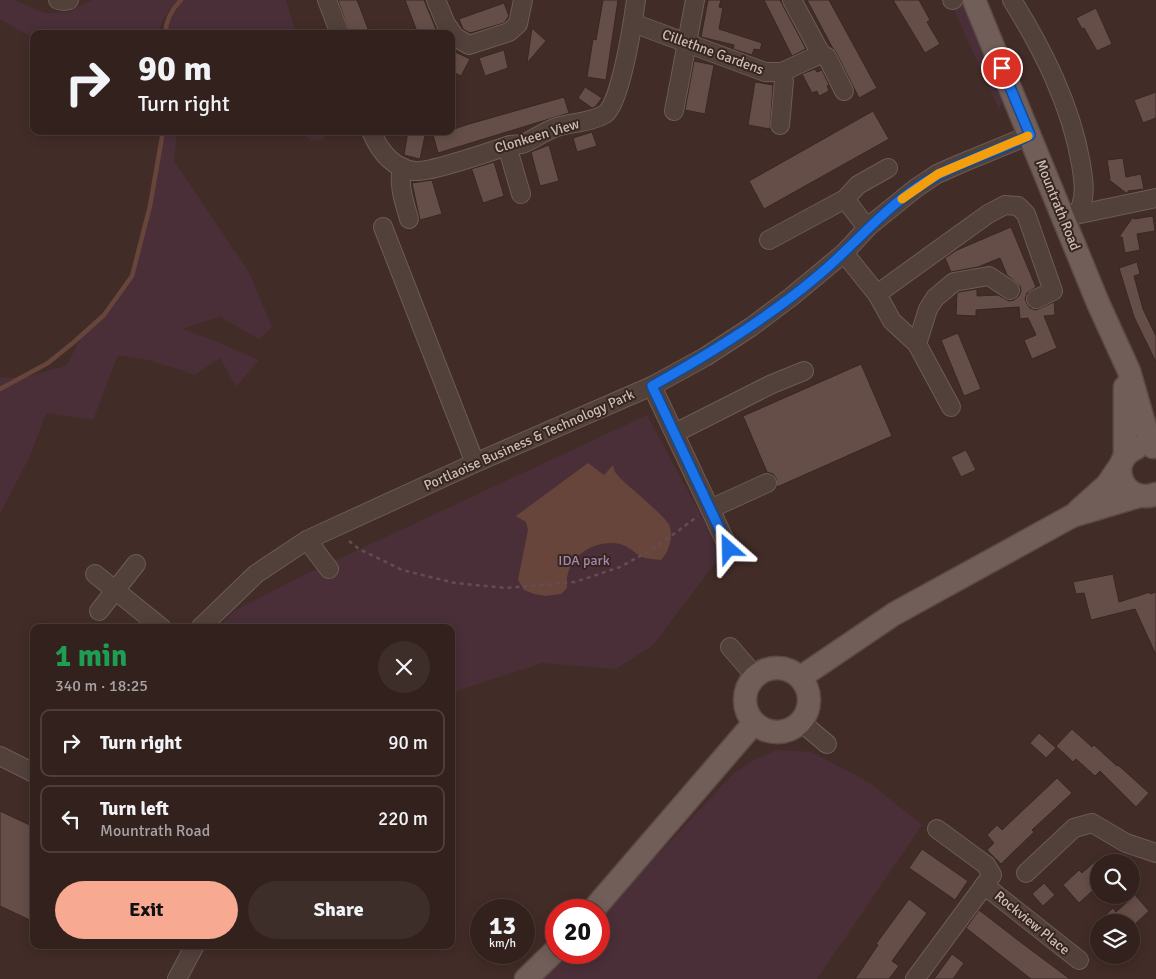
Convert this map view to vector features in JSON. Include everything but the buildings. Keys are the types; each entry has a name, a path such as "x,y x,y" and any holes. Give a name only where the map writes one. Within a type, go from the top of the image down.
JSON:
{"main road":[{"name":"Mountrath Road","path":"974,0 1030,135 1069,217 1121,354 1130,371 1146,430 1154,448"},
{"name":"Mountrath Road","path":"1121,354 1125,392 1123,461 1120,473 1124,484 1132,492 1147,495"},
{"path":"801,677 894,614 1072,516 1107,485 1123,461 1138,447 1154,448"},
{"path":"1072,516 1147,495"},
{"path":"773,667 793,671 801,677 810,695 807,714 801,722 783,732 772,732 754,723 748,714 745,699 749,684 755,676 763,670 773,667"},
{"path":"602,899 754,723"},
{"path":"526,979 545,961"}],"street":[{"path":"58,0 69,0"},
{"path":"327,0 338,30"},
{"path":"436,0 450,30"},
{"path":"455,36 470,45 510,32 518,24 522,0"},
{"name":"Clonkeen View","path":"402,167 414,171 432,169 507,146 522,144 558,127 580,123 606,113 617,96 633,23 636,0"},
{"path":"674,111 695,0"},
{"path":"792,0 820,54 827,57 844,91"},
{"path":"1012,0 1047,61 1070,120 1078,148 1084,180 1081,206 1069,217"},
{"name":"Cillethne Gardens","path":"633,23 765,72 782,72 820,54"},
{"path":"780,125 784,81 782,72"},
{"path":"372,135 381,150 395,165 402,167 400,177 401,188 409,219"},
{"name":"Portlaoise Business & Technology Park","path":"204,624 256,574 307,540 475,463 652,386 705,357 751,327 791,297 844,253 869,226 901,199 938,174 1030,135"},
{"path":"507,146 521,194"},
{"path":"769,240 845,199 858,185 888,168"},
{"path":"1069,217 1156,198"},
{"path":"845,199 861,220 869,226"},
{"path":"877,294 988,214 1005,205 1018,206 1026,214 1053,291 1036,298"},
{"path":"382,227 475,463"},
{"path":"844,253 877,294 892,321 917,344 951,407"},
{"path":"917,344 935,298 954,282 988,276 1010,290"},
{"path":"674,433 772,384 804,371"},
{"path":"652,386 729,549"},
{"path":"710,508 767,482"},
{"path":"307,540 329,569"},
{"path":"99,611 136,564"},
{"path":"95,574 157,624"},
{"path":"730,647 755,676"},
{"path":"801,722 827,744"},
{"path":"0,756 30,771"},
{"path":"1026,873 1074,828 1082,825 1092,824 1126,843 1156,853"},
{"name":"Rockview Place","path":"915,979 992,875 986,865 937,829"},
{"name":"Rockview Place","path":"984,885 1079,960"},
{"path":"177,979 192,949"}],"path":[{"path":"350,541 359,549 402,570 455,583 506,588 575,582 620,567 635,559 655,548 710,508"}],"green space":[{"path":"0,0 15,0 44,13 68,12 92,0 177,0 163,19 159,30 30,30 30,35 0,19"},
{"path":"183,0 286,0 295,30 166,30 165,22"},
{"path":"962,2 1002,102 999,109 953,8"},
{"path":"162,135 177,135 174,161 249,272 272,327 259,339 220,317 182,329 259,360 236,387 220,358 195,375 149,360 118,355 93,420 46,413 30,456 0,514 0,377 21,378 66,366 84,333 111,306 132,276 152,195"},
{"path":"305,135 324,135 325,139 311,141"},
{"name":"IDA park","path":"647,415 722,554 653,645 616,669 542,663 455,692 455,624 222,624 234,611 298,578"},
{"path":"777,750 812,752 870,783 922,825 817,979 541,979 555,964 610,964 610,906 733,774 752,761"}],"shaded area":[{"path":"588,463 604,475 613,465 615,472 620,478 663,517 671,531 670,545 666,553 661,560 642,557 618,543 595,546 579,555 573,562 569,569 567,588 561,594 545,596 524,590 518,580 528,530 526,522 516,516"}],"waterway":[{"path":"166,30 174,8 181,0"},
{"path":"0,389 48,363 74,342 104,315 132,276 150,206 162,135"}],"slow traffic":[{"path":"902,199 938,174 1028,136"}],"route":[{"path":"729,549 652,386 705,357 751,327 821,274 869,226 916,188 938,174 1030,135 1002,68"}]}
